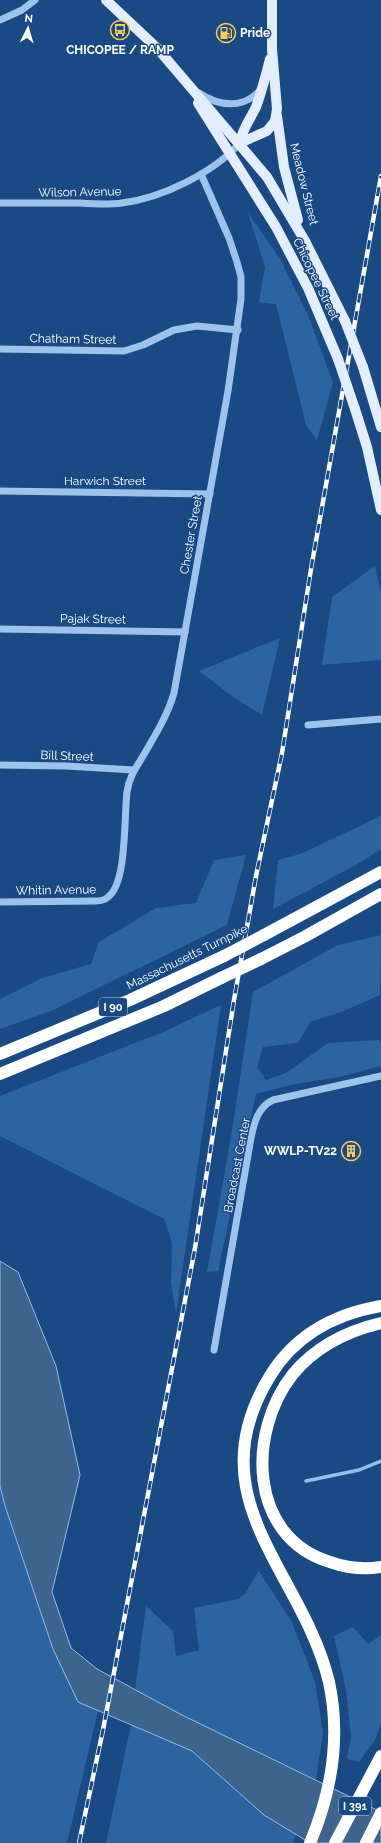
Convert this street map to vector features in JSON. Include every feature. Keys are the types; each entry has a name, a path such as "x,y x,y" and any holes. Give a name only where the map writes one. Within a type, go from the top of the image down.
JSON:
{"highway":[{"name":"Massachusetts Turnpike","path":"0,1054 130,1000 224,956 381,872"},
{"name":"I 90","path":"0,1074 66,1048 164,1006 304,937 381,894"},
{"path":"310,1843 321,1814 331,1777 335,1749 335,1731 331,1695 320,1654 252,1515 244,1469 246,1440 258,1397 272,1372 289,1352 310,1332 322,1325 348,1313 381,1306"},
{"path":"381,1323 351,1332 327,1344 315,1352 293,1374 274,1406 268,1424 262,1454 262,1469 271,1509 286,1533 295,1543 309,1553 340,1565 362,1568 381,1567"},
{"name":"I 391","path":"335,1843 381,1756"},
{"name":"I 391","path":"366,1843 381,1813"}],"main road":[{"name":"Chicopee Street","path":"106,0 158,49 240,143 267,177 305,240 345,321 363,367 381,426"},
{"name":"Meadow Street","path":"272,0 272,49 280,140 286,172 305,240"},
{"name":"Meadow Street","path":"272,49 262,88 251,117 241,132 240,143 264,133 271,128 275,120 277,109"},
{"name":"Chicopee Street","path":"184,79 230,155 255,191 292,257 322,319 338,359 367,447 381,510"}],"street":[{"path":"0,20 22,10 35,0"},
{"path":"184,79 210,101 221,104 242,102 256,95 262,88"},
{"name":"Wilson Avenue","path":"0,203 122,203 162,191 201,174 217,165 230,155 240,143"},
{"name":"Chester Street","path":"111,895 118,882 123,852 127,790 134,770 170,706 178,680 185,632 238,330 242,292 239,269 229,238 201,174"},
{"name":"Chatham Street","path":"0,349 124,350 143,345 174,330 197,326 238,330"},
{"name":"Harwich Street","path":"0,491 210,494"},
{"name":"Pajak Street","path":"0,629 185,632"},
{"path":"308,725 381,719"},
{"name":"Bill Street","path":"0,765 66,766 134,770"},
{"name":"Whitin Avenue","path":"0,902 95,902 111,895"},
{"name":"Broadcast Center","path":"214,1350 251,1138 254,1123 260,1112 267,1103 273,1100 381,1076"}],"shaded area":[{"path":"248,213 279,257 308,315 333,382 317,440 306,425 276,304 259,302 265,267"},
{"path":"375,566 381,592 381,660 322,665 332,597"},
{"path":"280,638 262,715 232,696 199,671"},
{"path":"381,816 381,849 356,865 273,909 278,860 300,854"},
{"path":"246,855 227,925 51,1011 0,1029 0,999 42,978 91,964 99,942 156,908 196,903 214,860"},
{"path":"381,935 380,995 344,1011 310,1022 298,1043 263,1047 257,1067 266,1080 286,1073 328,1043 379,1040 381,1043 381,1066 339,1077 290,1085 256,1094 218,1271 207,1272 232,1131 253,992 338,945"},
{"path":"221,1005 176,1314 171,1283 172,1243 164,1219 0,1136 0,1096 163,1032"},
{"path":"0,1261 18,1272 56,1366 80,1475 52,1592 71,1648 97,1669 180,1714 381,1812 381,1843 310,1843 264,1815 192,1751 78,1702 53,1649 5,1506 0,1486"},
{"path":"0,1486 5,1506 53,1649 78,1702 98,1711 67,1843 0,1843"},
{"path":"259,1571 292,1622 315,1682 323,1733 316,1780 180,1714 135,1690 146,1606 173,1631 176,1656 199,1650 194,1608 238,1599 245,1594"},
{"path":"353,1627 368,1644 381,1635 381,1723 375,1740 359,1762 347,1759 351,1737 346,1690 334,1636"},
{"path":"131,1725 192,1751 264,1815 296,1835 293,1843 106,1843"}],"waterway":[{"path":"306,1481 359,1470 381,1461"}],"railway":[{"path":"79,1843 103,1730 195,1248 234,1000 256,876 282,753 311,569 381,176"}],"place":[{"name":"CHICOPEE / RAMP","path":"120,30"},
{"name":"Pride","path":"226,33"},
{"name":"WWLP-TV22","path":"351,1151"}]}
